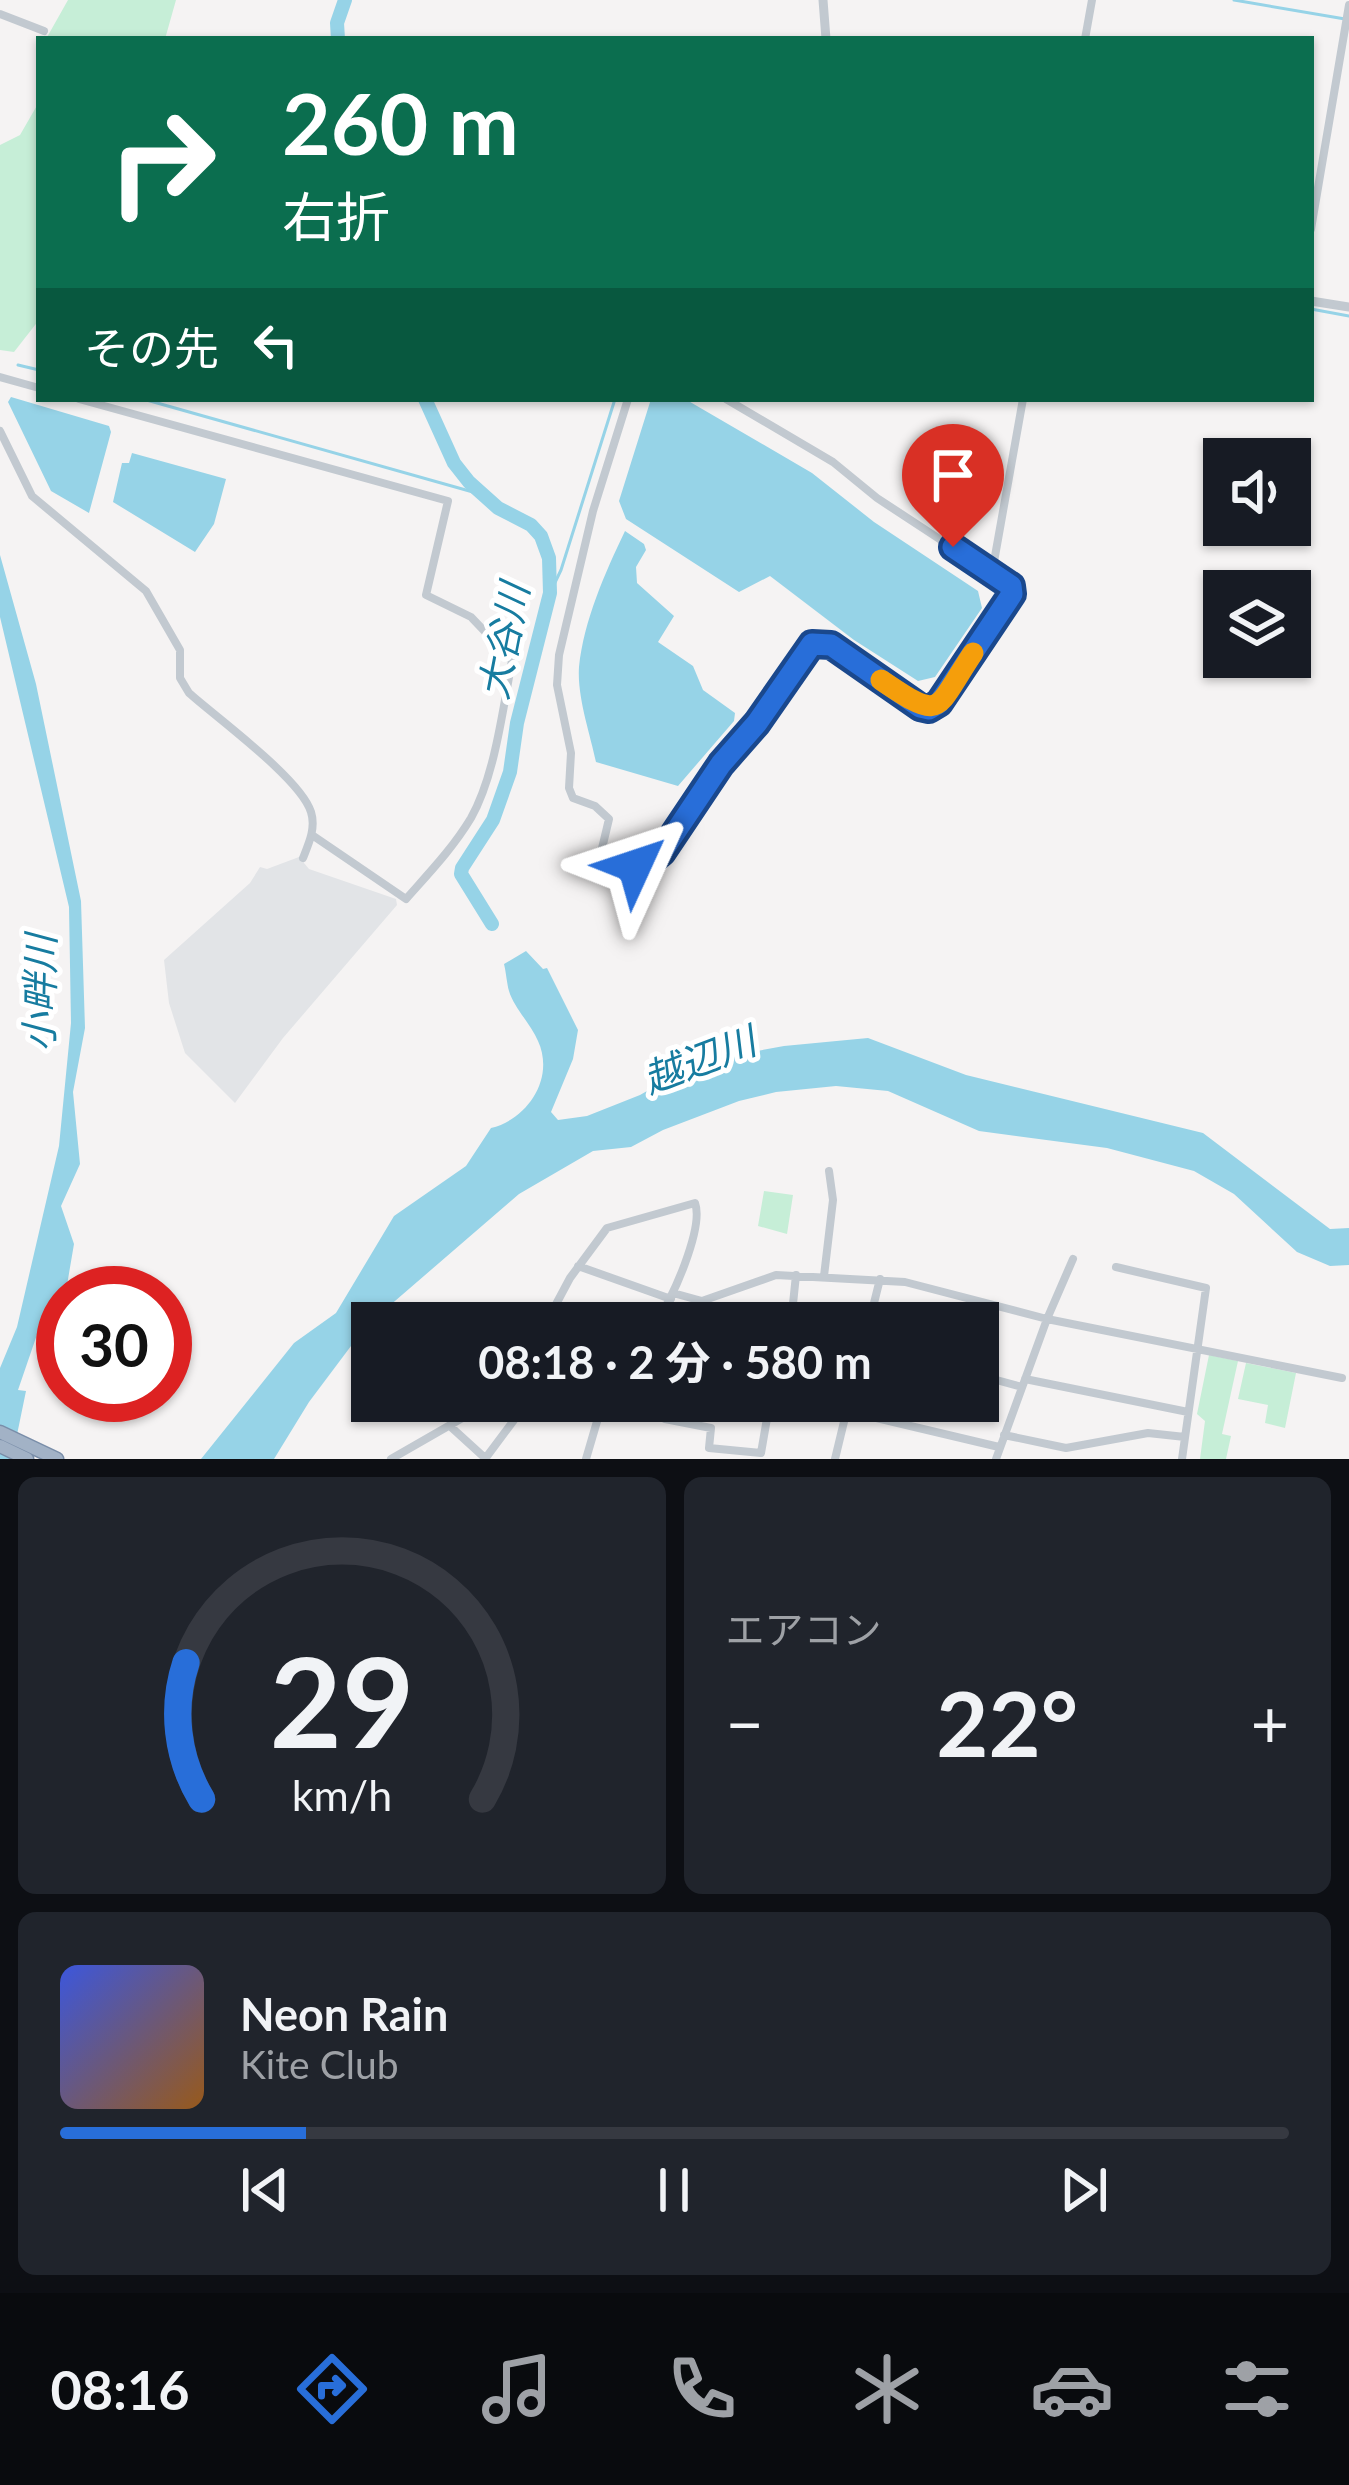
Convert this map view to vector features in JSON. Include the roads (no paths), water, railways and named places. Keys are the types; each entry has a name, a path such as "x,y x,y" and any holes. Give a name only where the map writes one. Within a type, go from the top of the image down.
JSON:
{"highway":[{"path":"0,1432 57,1459"},
{"path":"0,1446 27,1459"}],"street":[{"path":"823,0 826,36"},
{"path":"1086,36 1092,0"},
{"path":"1314,211 1349,4"},
{"path":"0,14 44,32"},
{"path":"1314,301 1349,307"},
{"path":"0,377 36,387"},
{"path":"90,402 448,501 426,595 471,617 491,638 515,646 483,791 447,852 406,898 313,835"},
{"path":"627,402 585,542 556,685 571,753 569,788 573,798 595,806 609,819 601,865 618,868 656,858 812,644 831,645 929,709 939,703 1012,594 1011,586 877,498 833,462 734,402"},
{"path":"992,572 1022,402"},
{"path":"0,431 32,496 146,591 180,650 180,678 189,693 297,788 311,812 313,835 303,858"},
{"path":"824,1276 833,1200 830,1171"},
{"path":"558,1302 598,1237 616,1223 695,1203 695,1231 668,1302"},
{"path":"996,1459 1073,1259"},
{"path":"578,1266 672,1296 702,1300 776,1275 905,1282 1047,1319 1342,1378"},
{"path":"1116,1267 1206,1288 1182,1459"},
{"path":"793,1302 796,1275"},
{"path":"874,1302 880,1279"},
{"path":"999,1379 1189,1412"},
{"path":"391,1459 457,1422"},
{"path":"450,1426 485,1459 513,1422"},
{"path":"586,1459 597,1422"},
{"path":"680,1422 711,1428 709,1448 723,1454 761,1453 766,1422"},
{"path":"836,1459 845,1422"},
{"path":"905,1422 1000,1447"},
{"path":"1004,1435 1066,1448 1148,1433 1185,1437"}],"water":[{"path":"11,397 109,426 89,513 51,491 8,402"},
{"path":"650,402 690,402 812,473 874,522 978,591 982,608 935,677 918,681 770,576 739,592 626,519 619,501"},
{"path":"132,453 226,479 214,524 195,552 113,502 122,463 129,463"},
{"path":"625,531 646,550 636,567 637,583 674,616 658,642 693,666 703,690 735,713 734,721 678,786 596,762 582,703 579,667 585,632"},
{"path":"0,555 36,684 81,901 85,1028 73,1092 80,1164 61,1206 74,1244 70,1266 36,1266 36,1338 18,1390 26,1391 12,1459 0,1459 0,1368 17,1327 59,1146 71,1023 69,907 0,617"},
{"path":"526,951 547,968 578,1030 573,1059 551,1112 558,1120 587,1116 640,1095 698,1062 784,1046 868,1038 966,1075 1203,1133 1330,1229 1349,1228 1349,1265 1330,1266 1297,1252 1234,1194 1194,1171 1107,1148 979,1131 888,1091 836,1086 776,1092 739,1101 631,1147 593,1151 519,1194 394,1302 351,1302 351,1346 274,1459 201,1459 294,1343 336,1313 394,1216 466,1166 491,1128 516,1116 535,1095 542,1055 511,997 504,964"}],"waterway":[{"name":"大谷川","path":"338,36 345,0"},
{"path":"1234,0 1345,19"},
{"path":"1314,310 1349,316"},
{"path":"18,365 36,369"},
{"path":"154,402 480,494"},
{"name":"大谷川","path":"426,402 454,463 498,508 531,525 549,558 550,593 517,723 510,772 493,820 461,874 492,924"},
{"path":"550,593 614,402"}],"water label":[{"name":"小畔川","path":"39,993"},
{"name":"越辺川","path":"699,1059"}]}
